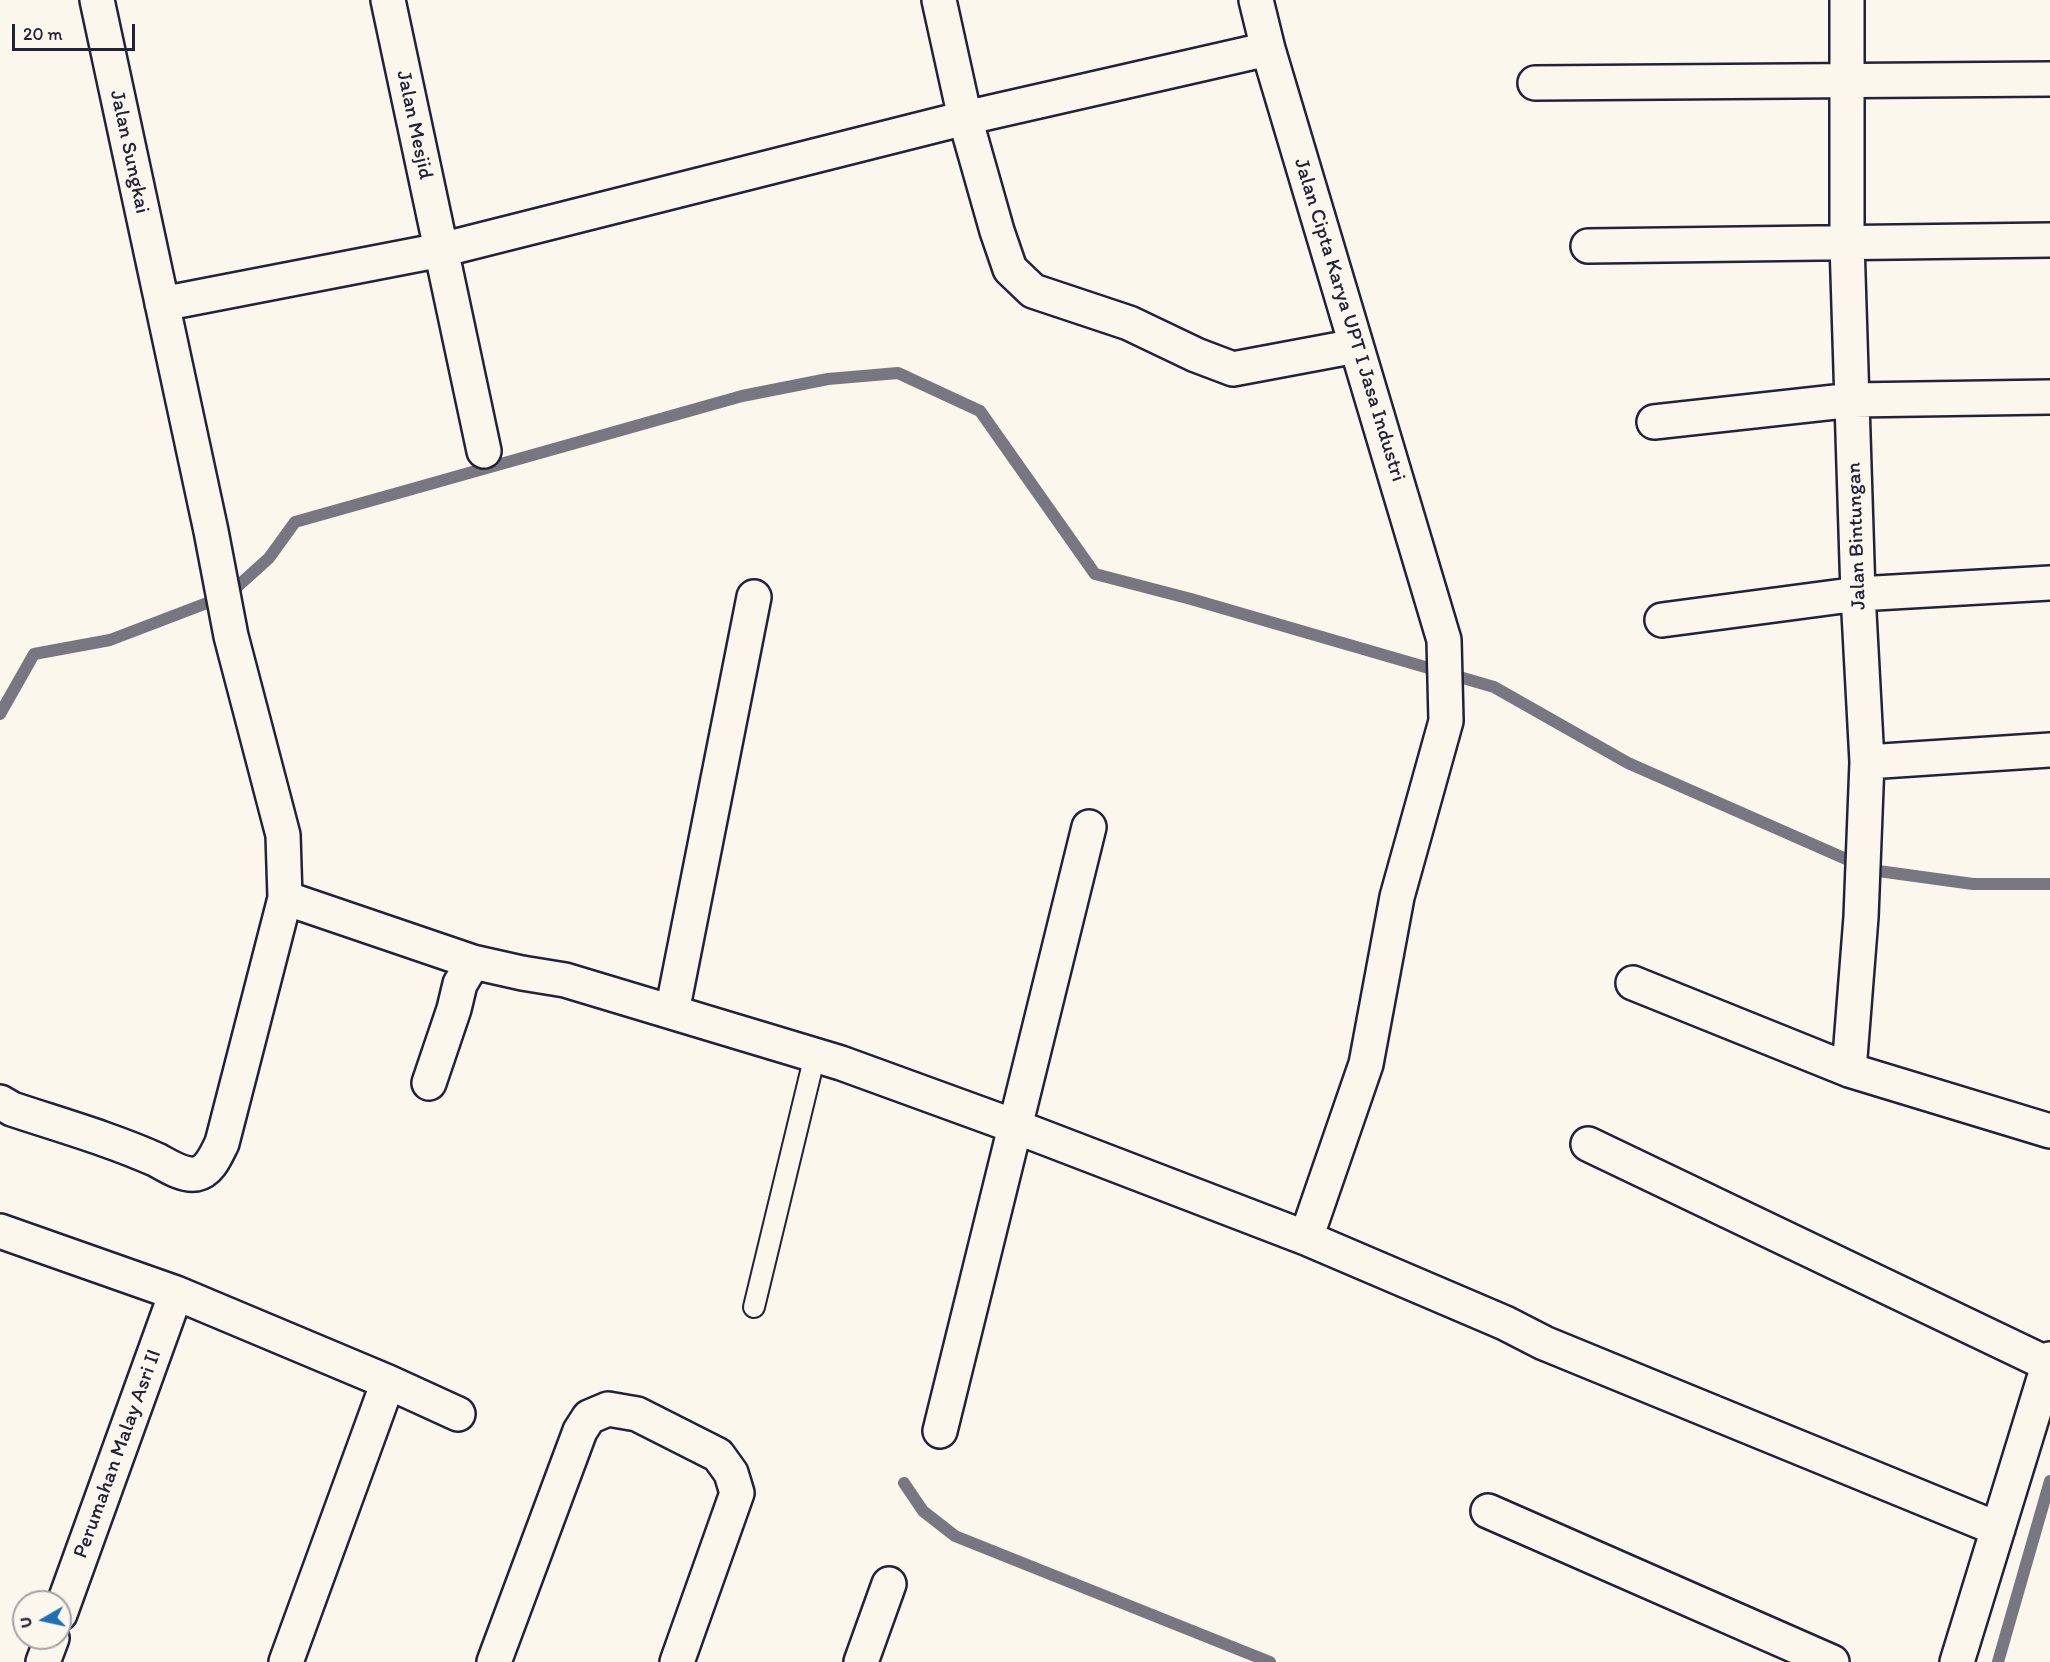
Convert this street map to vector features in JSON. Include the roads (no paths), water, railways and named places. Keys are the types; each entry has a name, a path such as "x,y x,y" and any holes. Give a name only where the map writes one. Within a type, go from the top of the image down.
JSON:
{"street":[{"name":"Jalan Sungkai","path":"4,1114 140,1153 185,1173 197,1174 206,1169 214,1160 222,1143 285,898 283,835 231,636 211,531 97,0"},
{"name":"Jalan Mesjid","path":"388,0 484,451"},
{"path":"939,0 965,118 1010,269 1033,291 1129,323 1196,355 1233,369 1356,346"},
{"name":"Jalan Cipta Karya UPT I Jasa Industri","path":"1256,0 1268,49 1444,640 1446,721 1397,897 1366,1064 1306,1238"},
{"name":"Jalan Bintungan","path":"1847,0 1847,243 1858,594 1867,762 1861,918 1849,1070"},
{"path":"162,304 441,250 965,118 1268,49"},
{"path":"1535,83 2050,79"},
{"path":"1588,246 2050,240"},
{"path":"1654,422 1853,400 2050,396"},
{"path":"1662,620 1858,594 2050,583"},
{"path":"672,1012 754,597"},
{"path":"1867,762 2050,750"},
{"path":"940,1431 1089,827"},
{"path":"285,898 473,962 565,980 841,1063 1014,1126 1306,1238 1505,1323 1545,1343 1998,1529"},
{"path":"429,1083 460,984 473,962"},
{"path":"1633,983 1849,1070 2050,1131"},
{"path":"1588,1144 2047,1374 1957,1662"},
{"path":"0,1231 176,1293 388,1382 458,1414"},
{"name":"Perumahan Malay Asri II","path":"69,1590 176,1293"},
{"path":"286,1662 388,1382"},
{"path":"494,1662 580,1431 588,1417 608,1409 637,1414 718,1455 731,1473 737,1493 677,1662"},
{"path":"1488,1511 1832,1662"},
{"path":"861,1662 889,1584"}],"lane":[{"path":"754,1307 815,1055"}],"waterway":[{"path":"0,714 34,654 110,640 228,595 269,558 295,522 742,396 828,379 898,373 980,411 1095,574 1191,599 1494,687 1628,763 1871,870 1973,884 2050,884"},
{"path":"1998,1662 2050,1481"},
{"path":"904,1483 923,1511 955,1536 1270,1662"}]}
